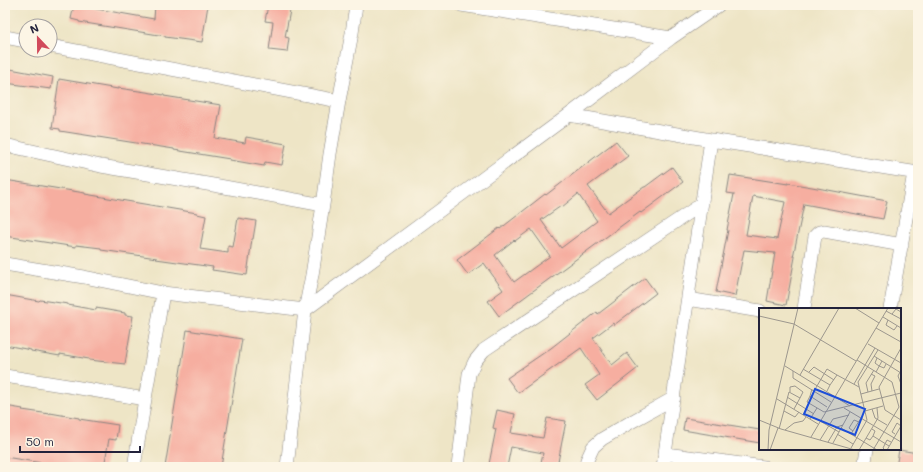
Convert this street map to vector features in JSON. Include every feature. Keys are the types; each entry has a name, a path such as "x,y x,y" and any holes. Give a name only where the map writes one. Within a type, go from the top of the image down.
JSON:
{"street":[{"path":"287,467 305,310 323,205 338,101 352,33 356,5"},
{"path":"461,5 671,38"},
{"path":"5,264 84,277 163,293 305,310 570,115 671,38 719,5"},
{"path":"5,37 18,39"},
{"path":"58,48 338,101"},
{"path":"570,115 711,140 916,173 890,308"},
{"path":"663,467 711,140"},
{"path":"5,145 101,166 323,205"},
{"path":"458,467 469,374 475,361 484,350 702,204"},
{"path":"804,308 815,236 819,232 824,231 902,245"},
{"path":"134,467 163,293"},
{"path":"688,299 759,311"},
{"path":"5,376 145,399"},
{"path":"586,467 587,460 593,447 631,422 674,398"},
{"path":"864,467 867,450"},
{"path":"666,454 764,467"}],"building":[{"path":"74,5 154,19 155,5 208,5 202,42 79,22 71,19"},
{"path":"268,5 291,5 285,37 289,38 287,52 269,50 273,22 265,21"},
{"path":"5,68 53,77 51,89 5,83"},
{"path":"59,79 221,105 215,138 245,143 246,137 286,144 282,165 265,162 264,166 174,149 60,131 60,129 52,128"},
{"path":"616,141 628,156 588,186 608,213 672,167 683,182 499,316 488,301 503,290 484,263 468,275 457,260 545,194 546,195","holes":["578,194 597,221 561,248 541,220 561,206 562,207","531,229 550,256 514,282 495,255"]},
{"path":"730,175 788,183 887,201 883,219 804,204 793,257 795,257 786,305 767,301 775,253 744,250 735,296 716,292 734,194 727,193","holes":["753,196 785,202 777,239 746,235"]},
{"path":"5,180 197,213 206,216 200,249 228,253 228,246 233,247 238,218 256,221 247,275 212,270 213,267 101,250 101,248 76,245 76,247 5,236"},
{"path":"645,278 656,293 614,325 613,323 593,338 612,365 627,353 638,368 597,400 585,385 599,375 581,348 518,393 507,378 551,348 597,312 598,314"},
{"path":"5,295 68,304 96,310 96,308 125,313 125,315 133,316 125,364 89,360 60,354 60,356 5,345"},
{"path":"187,330 242,339 221,467 165,467"},
{"path":"5,406 118,425 116,440 109,439 104,467 55,467 42,465 42,463 5,457"},
{"path":"497,410 515,414 511,433 543,438 547,418 566,421 557,467 540,467 543,453 511,447 507,467 489,464 496,429 493,428"},
{"path":"685,418 759,430 759,443 683,430"},
{"path":"899,450 918,453 918,467 896,467"}]}
